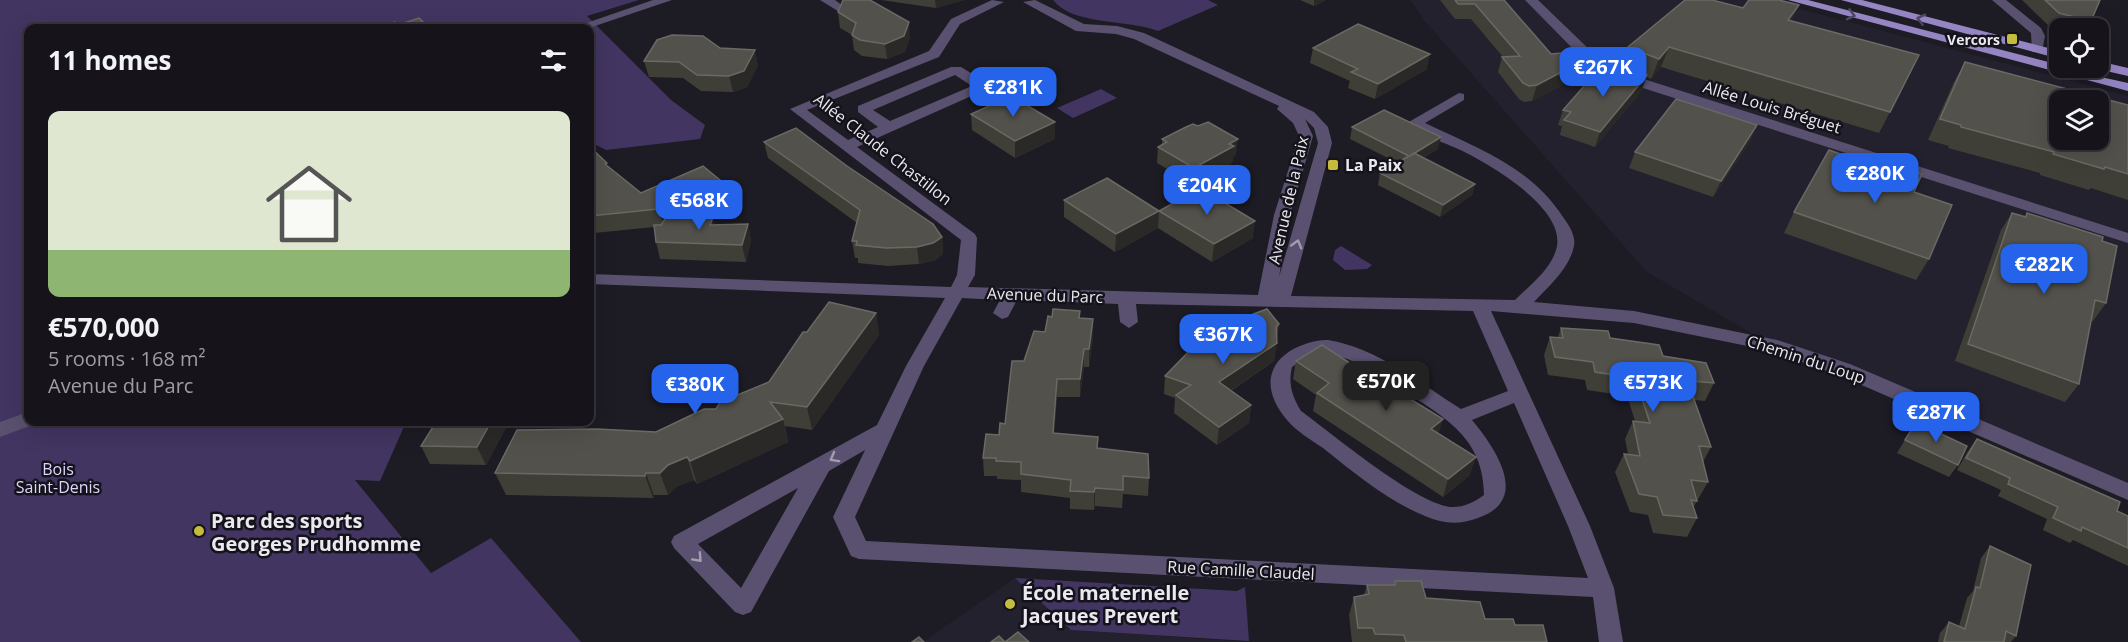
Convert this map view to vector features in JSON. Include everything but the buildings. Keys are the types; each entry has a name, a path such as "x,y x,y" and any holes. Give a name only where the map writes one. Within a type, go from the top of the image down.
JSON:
{"main road":[{"path":"1794,0 2128,87"},
{"path":"1847,0 2049,52"},
{"path":"2109,67 2128,72"}],"street":[{"path":"591,24 666,0"},
{"path":"826,0 841,9"},
{"name":"Allée Louis Bréguet","path":"1531,0 1587,55 1626,78 2128,238"},
{"path":"1998,0 2036,31 2039,36 2037,49"},
{"name":"Avenue de la Paix","path":"1013,2 1081,28 1117,30 1139,36 1310,115 1321,127 1325,143 1273,301"},
{"name":"Allée Claude Chastillon","path":"956,291 966,275 969,238 798,109 934,54 940,49 949,27 956,21 1013,2"},
{"path":"847,146 887,126 982,86 956,70 862,109 887,126"},
{"name":"Avenue de la Paix","path":"1252,89 1292,114 1303,127 1306,136 1282,215 1273,301"},
{"path":"1459,97 1414,123 1514,173 1551,211 1566,233 1566,246 1558,262 1520,306"},
{"name":"Avenue du Parc","path":"594,279 956,291 1011,295 1490,306"},
{"name":"Rue Camille Claudel","path":"956,291 915,366 844,518 859,550 1603,588"},
{"path":"1002,314 1011,295"},
{"path":"1126,298 1129,322"},
{"path":"1490,306 1519,394 1579,526 1603,588 1611,642"},
{"name":"Chemin du Loup","path":"1490,306 1520,306 1634,317 1770,344 1903,393 2128,492"},
{"path":"1340,347 1360,355 1459,417 1488,455 1496,475 1495,498 1485,508 1451,516 1423,506 1398,491 1294,416 1284,400 1279,380 1283,364 1292,356 1314,348 1340,347"},
{"path":"1459,417 1519,394"},
{"path":"0,430 24,421"},
{"path":"822,464 743,605 682,542 822,464 885,430"}],"shaded area":[{"path":"1410,0 1766,0 2049,75 2049,78 2060,78 2105,90 2049,90 2049,150 2109,150 2109,91 2128,96 2128,492 1770,344 1647,272 1424,20"},
{"name":"École maternelle Jacques Prevert","path":"1015,578 1071,630 1249,642 923,642"}],"green space":[{"name":"Parc des sports Georges Prudhomme","path":"0,0 639,0 587,16 671,100 705,125 700,139 606,150 594,144 594,24 24,24 24,426 404,426 380,481 355,480 431,573 491,538 581,642 0,642"},
{"path":"1053,0 1208,0 1218,5 1158,31 1087,18 1062,8"},
{"path":"1101,89 1117,98 1073,118 1057,108"},
{"path":"1341,246 1372,265 1367,269 1345,270 1333,260 1335,250"},
{"path":"1015,578 1237,591 1245,587 1249,641 1071,630"}],"place":[{"name":"Vercors","path":"2012,39"},
{"name":"La Paix","path":"1333,165"},
{"name":"Parc des sports Georges Prudhomme","path":"199,531"},
{"name":"École maternelle Jacques Prevert","path":"1010,604"}],"park label":[{"name":"Bois Saint-Denis","path":"58,478"}]}
